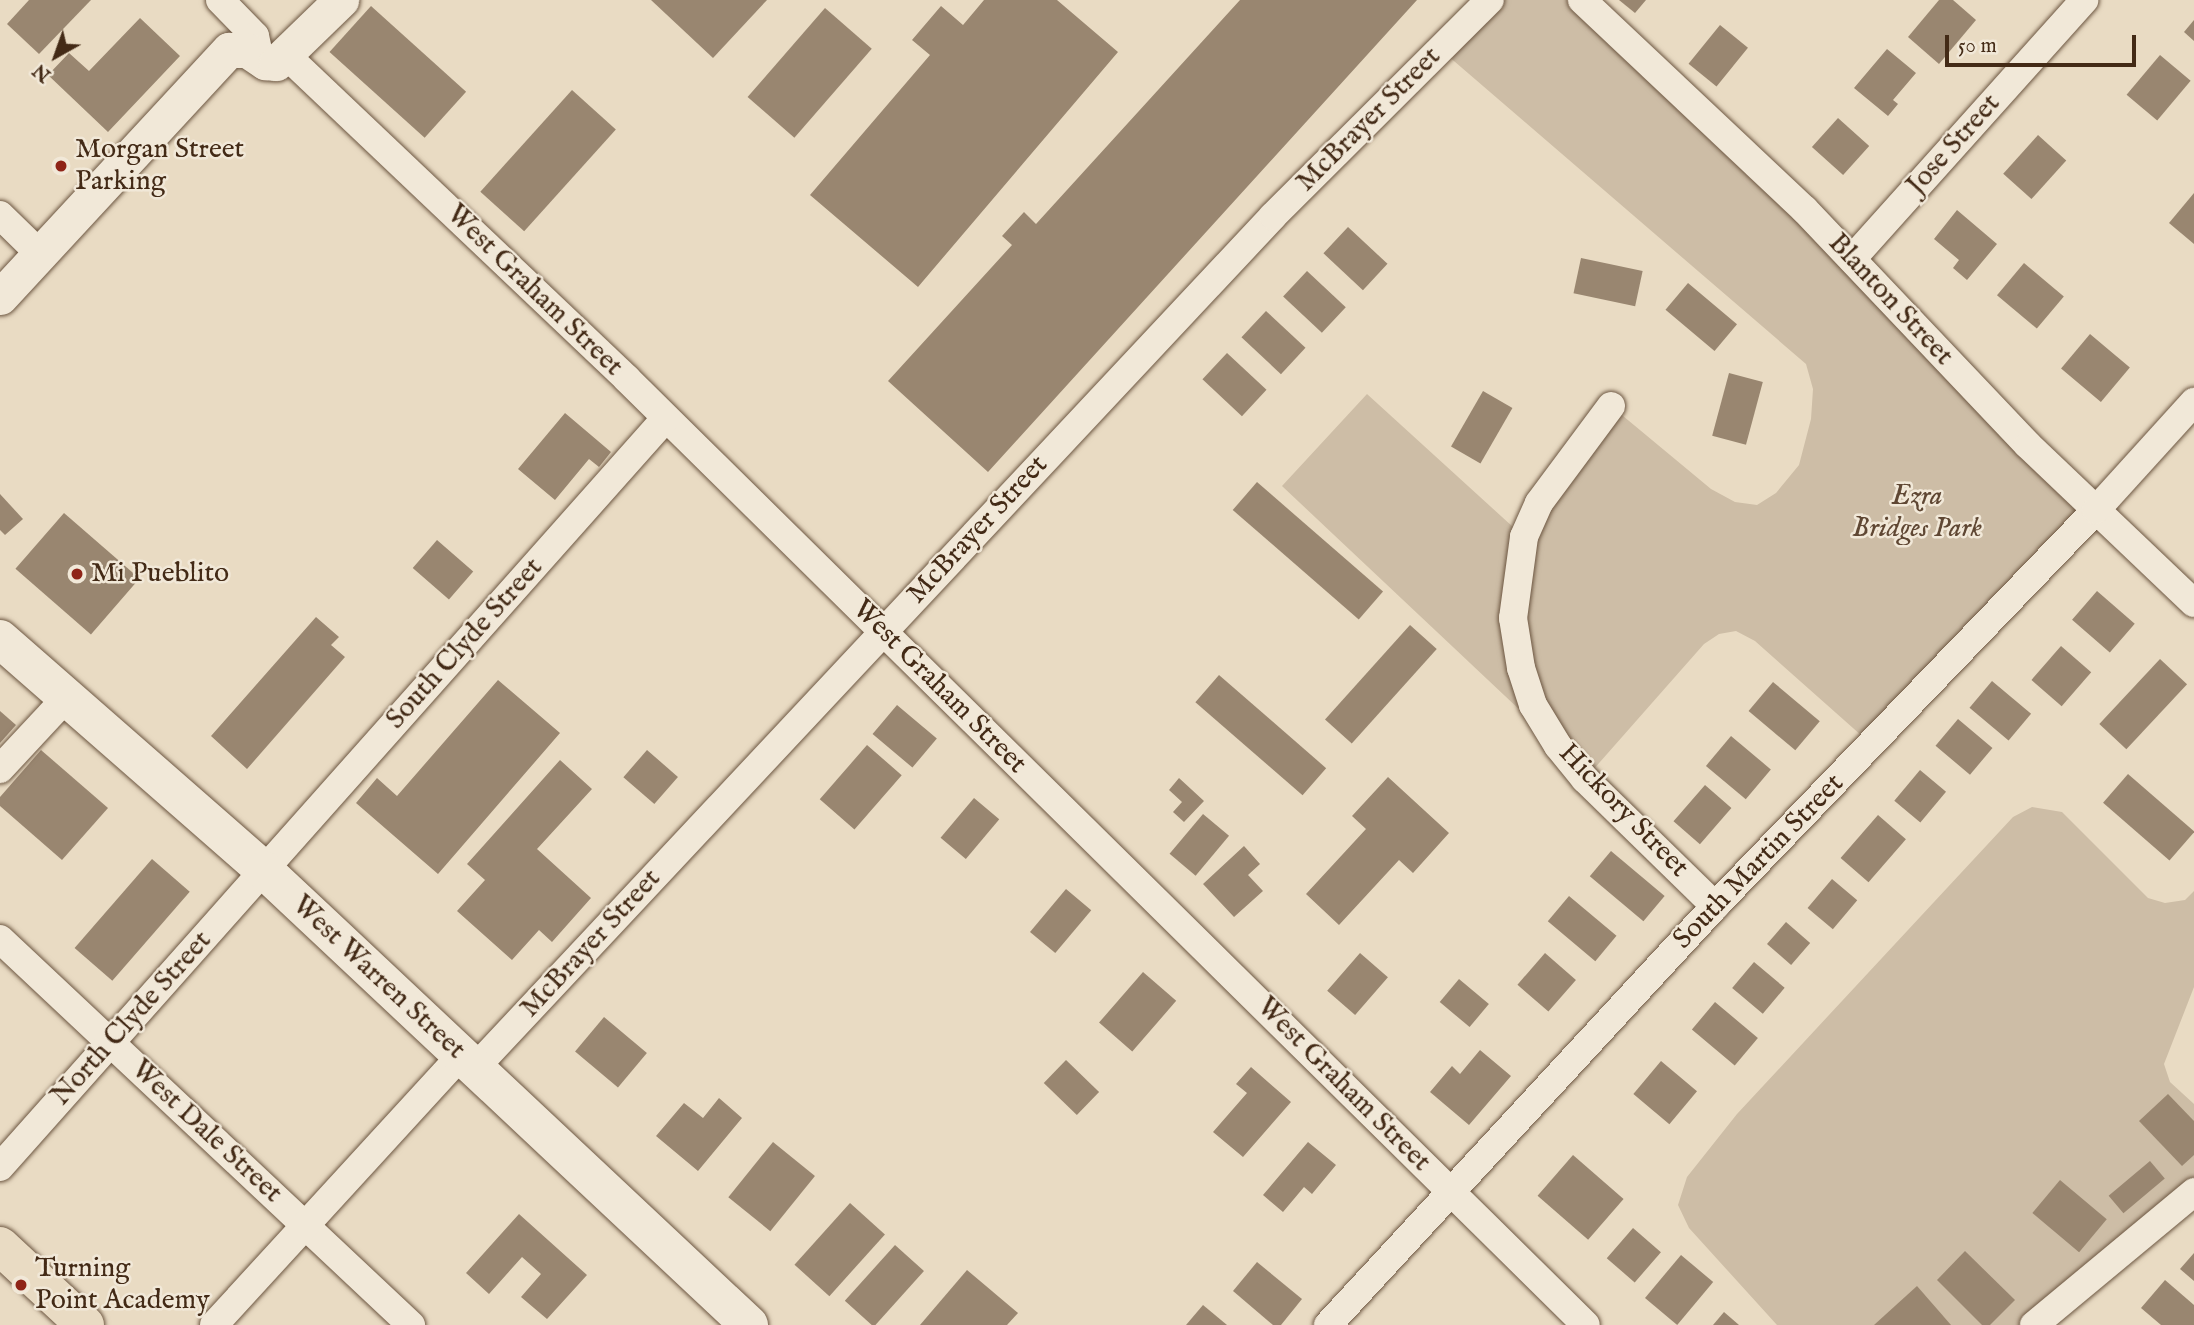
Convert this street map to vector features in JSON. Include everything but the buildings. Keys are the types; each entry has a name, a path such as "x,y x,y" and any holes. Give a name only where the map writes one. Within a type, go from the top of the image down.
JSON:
{"main road":[{"name":"West Warren Street","path":"0,639 65,699 264,870 748,1325"},
{"path":"0,1246 86,1325"}],"street":[{"name":"West Graham Street","path":"220,0 273,57 667,418 1586,1325"},
{"path":"0,298 229,50 247,50 273,57 341,0"},
{"name":"McBrayer Street","path":"214,1325 305,1225 468,1062 883,632 1273,216 1490,0"},
{"name":"Blanton Street","path":"1582,0 1852,259 2096,510 2194,603"},
{"name":"Jose Street","path":"1852,259 2084,0"},
{"path":"0,215 40,254"},
{"name":"South Martin Street","path":"1328,1325 1715,906 2096,510 2194,402"},
{"name":"Hickory Street","path":"1611,406 1539,503 1524,537 1513,618 1521,668 1533,705 1558,746 1585,779 1715,906"},
{"name":"South Clyde Street","path":"264,870 667,418"},
{"path":"0,769 65,699"},
{"name":"North Clyde Street","path":"0,1167 264,870"},
{"name":"West Dale Street","path":"0,939 411,1325"},
{"path":"2035,1325 2194,1192"}],"green space":[{"name":"Ezra Bridges Park","path":"1490,0 1582,0 2096,510 1871,744 1755,641 1736,631 1719,634 1704,644 1585,779 1558,746 1282,486 1367,394 1524,537 1611,406 1711,489 1735,502 1757,505 1776,493 1799,465 1811,419 1813,389 1806,364 1440,49"},
{"path":"2032,807 2062,812 2148,898 2165,903 2185,900 2194,891 2194,987 2164,1064 2170,1082 2194,1104 2194,1192 2034,1325 1777,1325 1689,1228 1678,1205 1687,1177 1737,1114 2013,817"}],"place":[{"name":"Morgan Street Parking","path":"61,166"},
{"name":"Mi Pueblito","path":"77,574"},
{"name":"Turning Point Academy","path":"21,1285"}]}
